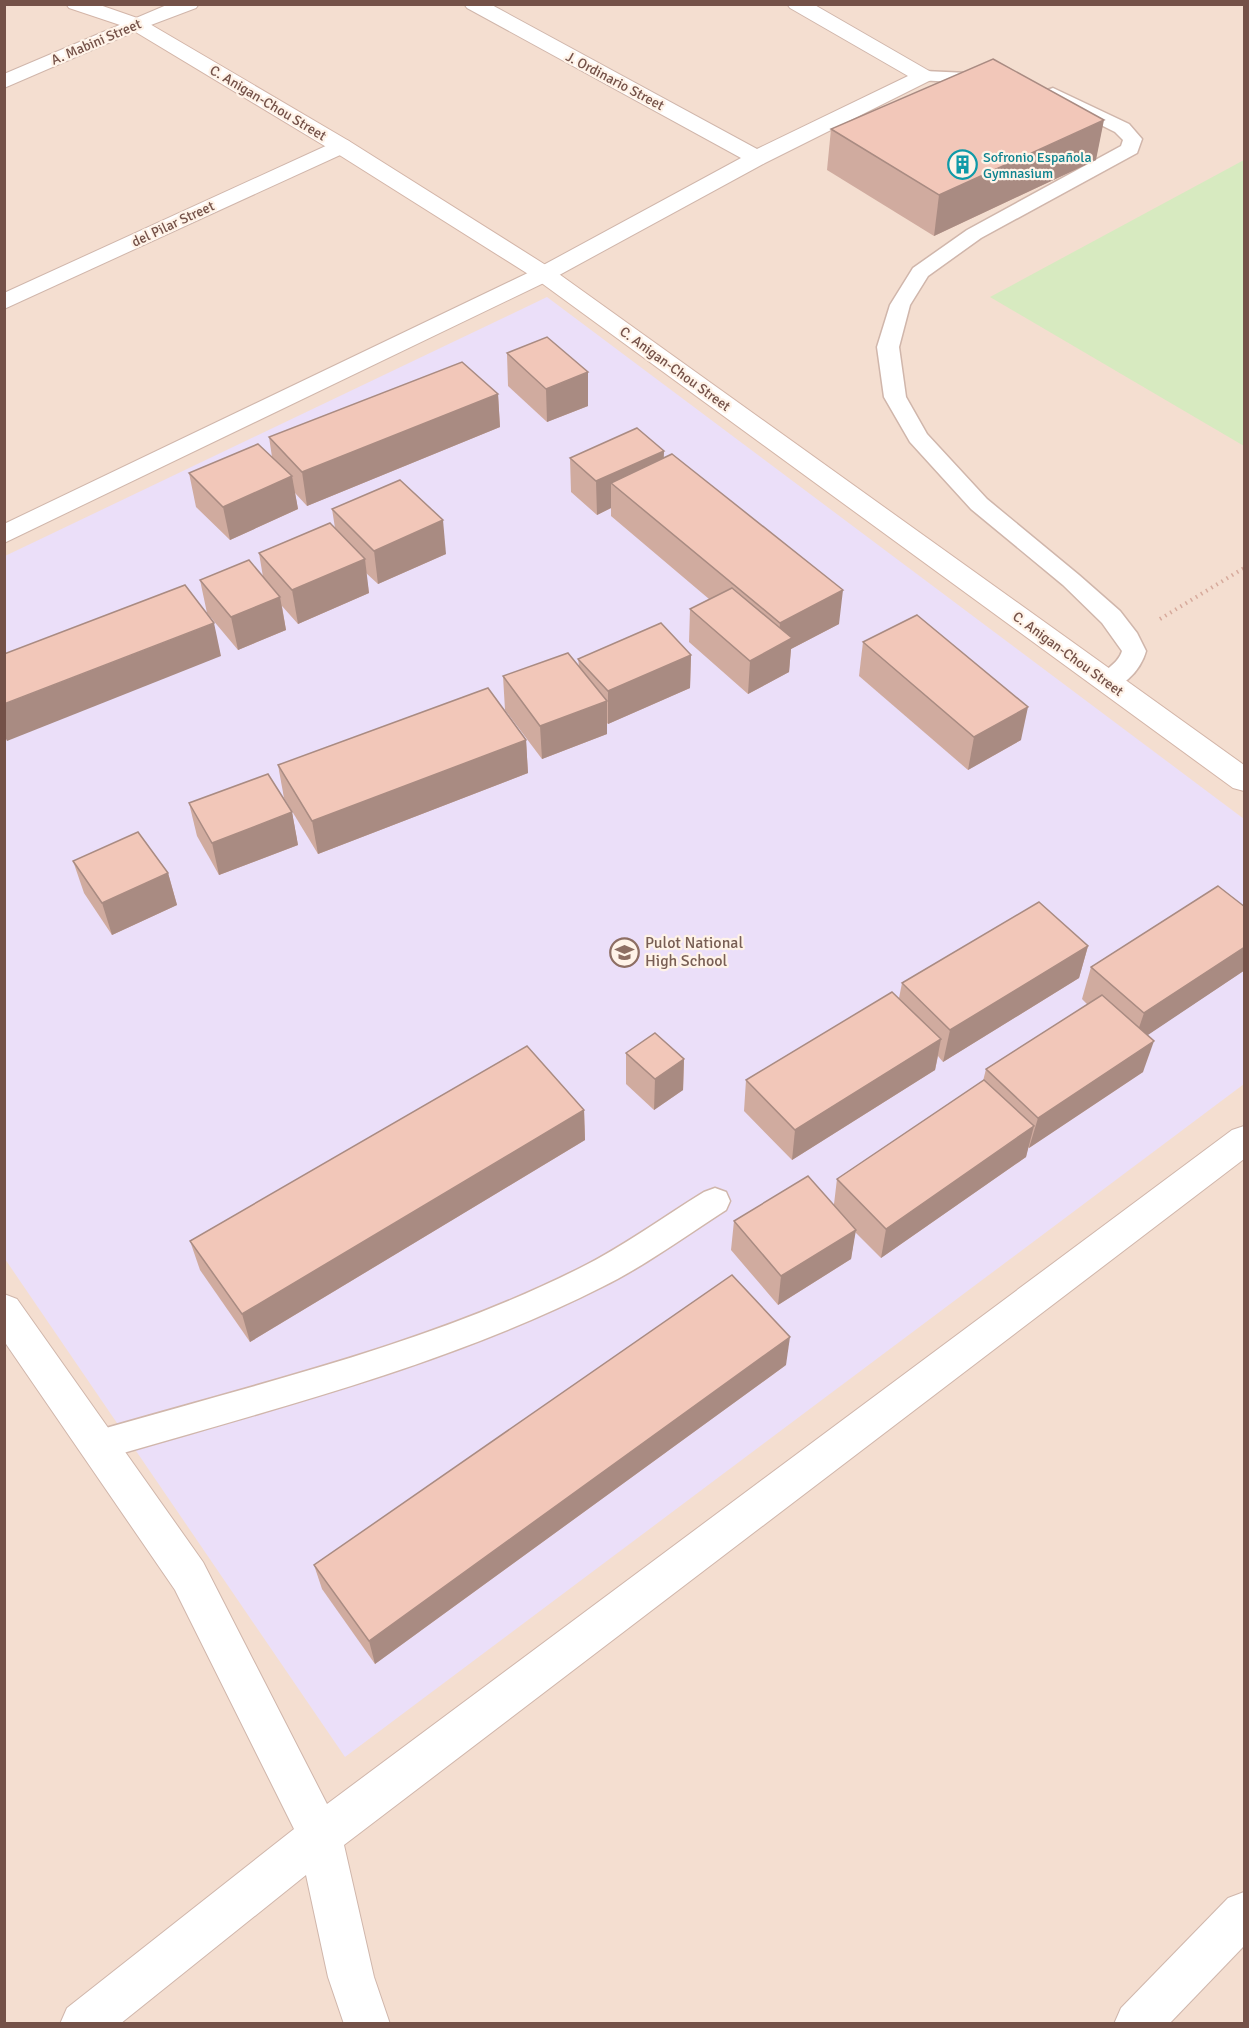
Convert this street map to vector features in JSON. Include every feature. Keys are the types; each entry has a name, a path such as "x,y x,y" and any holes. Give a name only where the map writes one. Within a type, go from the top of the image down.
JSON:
{"street":[{"name":"C. Anigan-Chou Street","path":"76,4 136,24 341,146 544,274 1245,780"},
{"name":"A. Mabini Street","path":"4,82 136,24 189,4"},
{"name":"J. Ordinario Street","path":"474,4 757,158"},
{"path":"797,4 924,76"},
{"path":"4,535 544,274 757,158 924,76"},
{"name":"del Pilar Street","path":"4,302 341,146"},
{"path":"83,2024 320,1836 1245,1140"},
{"path":"4,1310 189,1576 320,1836 351,1977 367,2024"},
{"path":"1137,2024 1245,1914"}],"lane":[{"path":"924,76 1007,81"},
{"path":"1029,86 1052,93 1122,128 1133,139 1130,149 974,234 920,272 900,305 888,347 895,397 918,437 980,504 1111,616 1128,639 1134,651 1131,662 1107,682"},
{"path":"99,1445 370,1365 502,1317 592,1277 716,1201"}],"path":[{"path":"1128,639 1245,568"}],"shaded area":[{"path":"5,5 1244,5 1244,2023 5,2023"},
{"name":"Pulot National High School","path":"547,297 1244,819 1244,1084 345,1757 5,1259 5,556"}],"green space":[{"path":"1244,160 1244,446 990,297"}],"building":[{"path":"993,59 1104,120 939,195 831,129"},
{"path":"547,337 588,372 546,389 507,353"},
{"path":"462,362 498,394 302,472 269,437"},
{"path":"637,428 664,451 596,481 570,458"},
{"path":"258,444 292,476 223,507 189,473"},
{"path":"672,454 843,590 780,623 611,483"},
{"path":"400,480 443,520 374,551 332,509"},
{"path":"330,523 365,559 292,590 259,553"},
{"path":"249,560 280,597 231,617 200,580"},
{"path":"185,585 214,623 4,704 4,654"},
{"path":"732,588 792,638 750,661 690,609"},
{"path":"917,615 1028,707 974,737 863,642"},
{"path":"661,623 691,655 608,691 578,659"},
{"path":"568,653 607,701 540,726 503,676"},
{"path":"488,688 526,740 312,821 278,765"},
{"path":"268,774 292,812 212,843 189,803"},
{"path":"138,832 168,873 102,903 73,861"},
{"path":"1218,886 1245,907 1245,947 1144,1013 1091,967"},
{"path":"1039,902 1088,946 950,1030 902,983"},
{"path":"892,992 941,1039 795,1130 746,1080"},
{"path":"1102,995 1154,1041 1038,1118 986,1069"},
{"path":"655,1033 684,1059 655,1079 626,1053"},
{"path":"527,1046 584,1110 242,1314 190,1241"},
{"path":"984,1080 1034,1126 886,1229 837,1179"},
{"path":"808,1176 856,1230 781,1276 734,1221"},
{"path":"732,1275 790,1337 369,1641 314,1565"}],"place":[{"name":"Sofronio Española Gymnasium","path":"962,165"},
{"name":"Pulot National High School","path":"624,952"}]}
